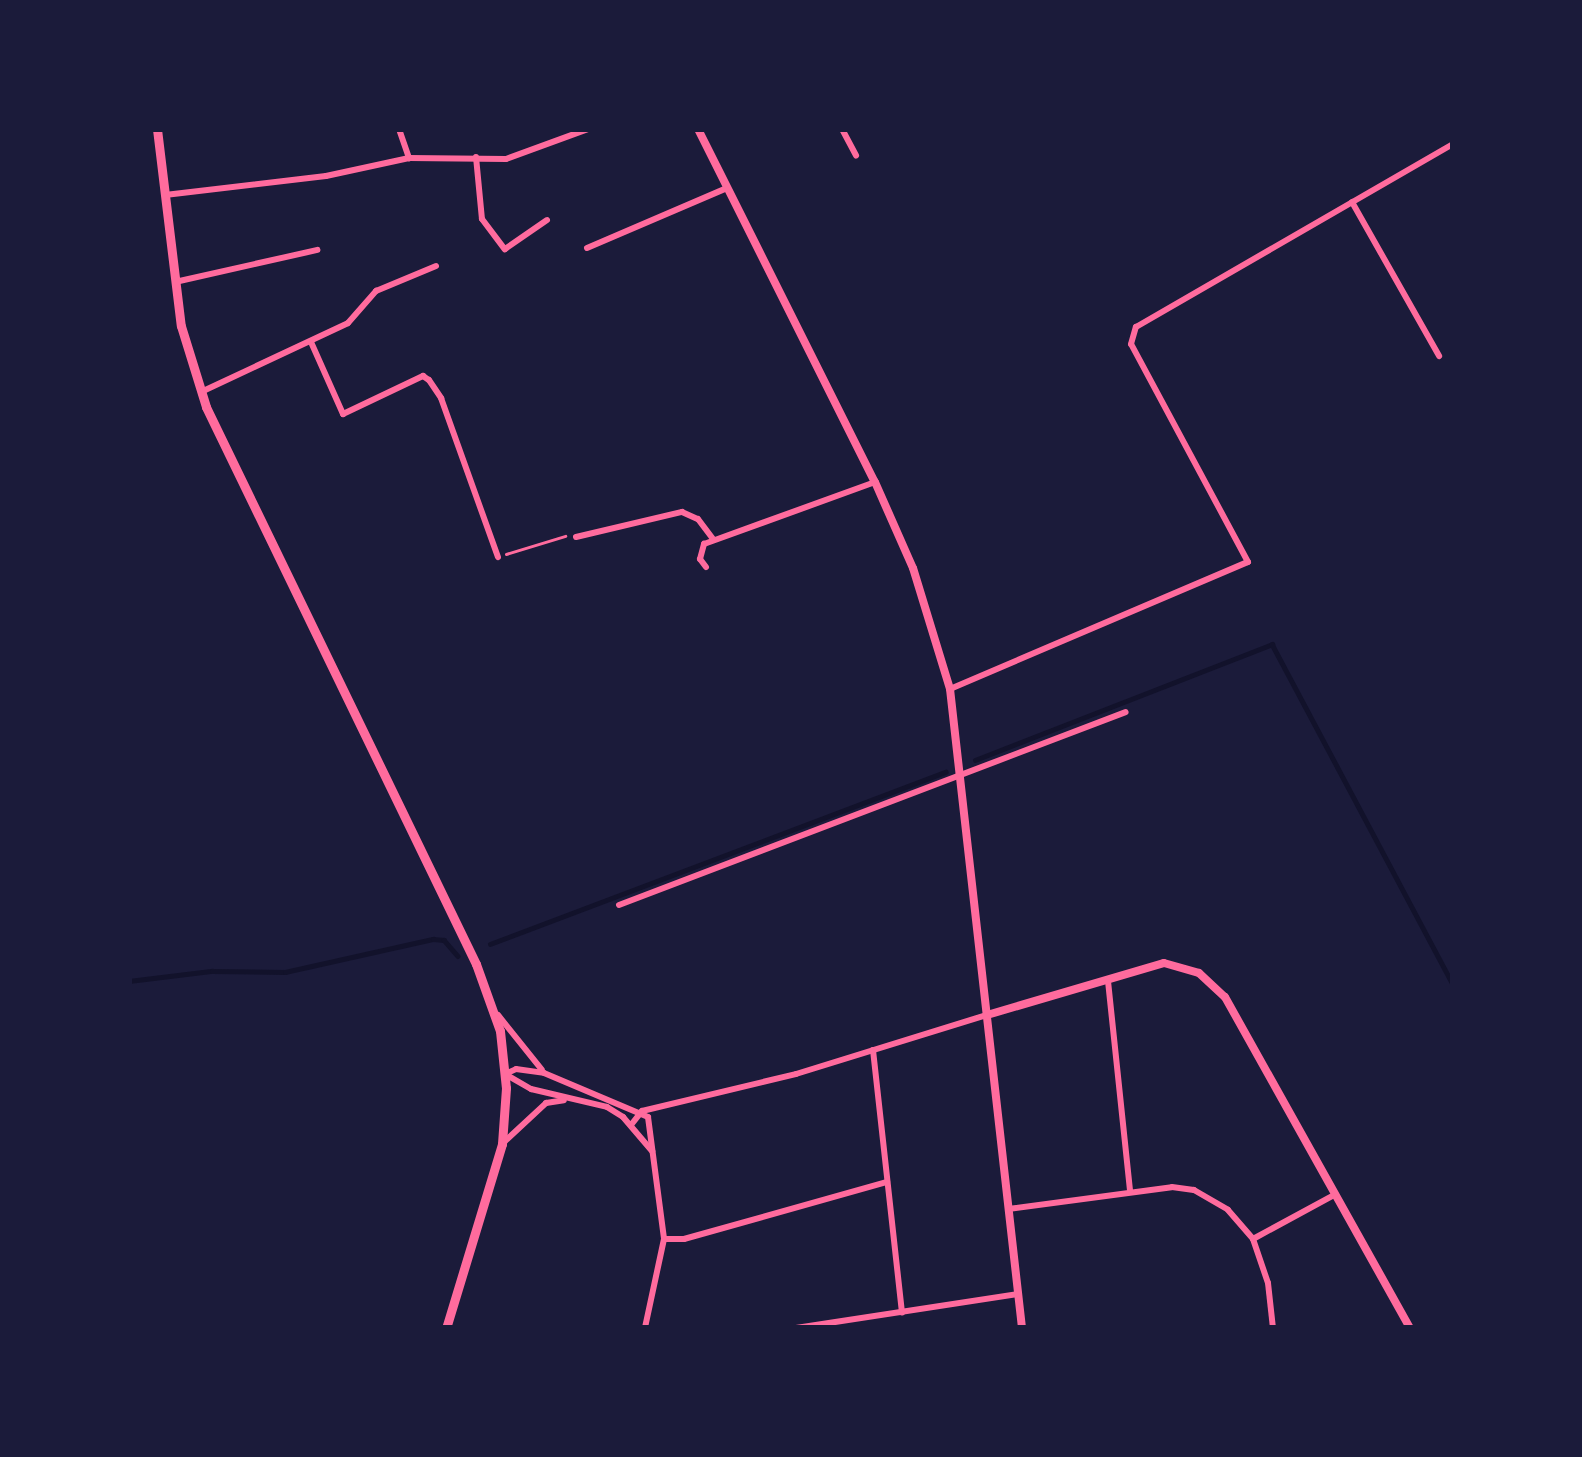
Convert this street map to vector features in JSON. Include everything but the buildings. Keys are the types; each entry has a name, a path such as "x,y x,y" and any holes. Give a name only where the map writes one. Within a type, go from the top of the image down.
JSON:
{"main road":[{"path":"157,129 181,326 201,392 253,513 494,1010 505,1074 502,1144 446,1328"}],"street":[{"path":"399,129 409,158"},
{"path":"164,195 326,176 409,158 529,154 588,129"},
{"path":"698,129 875,482 913,568 950,688 1022,1328"},
{"path":"842,129 856,155"},
{"path":"950,688 1248,562 1130,344 1136,327 1453,144"},
{"path":"476,157 482,219 505,249 547,220"},
{"path":"587,248 727,188"},
{"path":"1352,202 1439,356"},
{"path":"175,282 317,250"},
{"path":"201,392 356,318 376,291 436,266"},
{"path":"311,342 343,414 424,376 429,380 441,398 498,557"},
{"path":"706,567 700,550 715,540 875,482"},
{"path":"576,537 682,512 698,519 715,540"},
{"path":"619,904 1126,712"},
{"path":"631,1125 642,1112 873,1050 1164,963 1199,973 1225,997 1410,1328"},
{"path":"1108,977 1130,1192"},
{"path":"494,1010 544,1073"},
{"path":"873,1050 902,1312"},
{"path":"645,1328 664,1239 654,1154 648,1117 544,1073 516,1069 505,1074 518,1084 567,1100 607,1107 631,1125 654,1154"},
{"path":"502,1144 546,1103 567,1100"},
{"path":"664,1239 684,1239 886,1182"},
{"path":"1008,1209 1130,1192 1195,1190 1228,1210 1253,1239 1268,1283 1273,1328"},
{"path":"1253,1239 1335,1194"},
{"path":"796,1328 1018,1294"}],"path":[{"path":"498,557 576,537"}],"waterway":[{"path":"975,760 1272,644 1453,985"},
{"path":"490,944 946,772"},
{"path":"129,981 212,971 285,972 433,939 444,940 458,956"}]}
